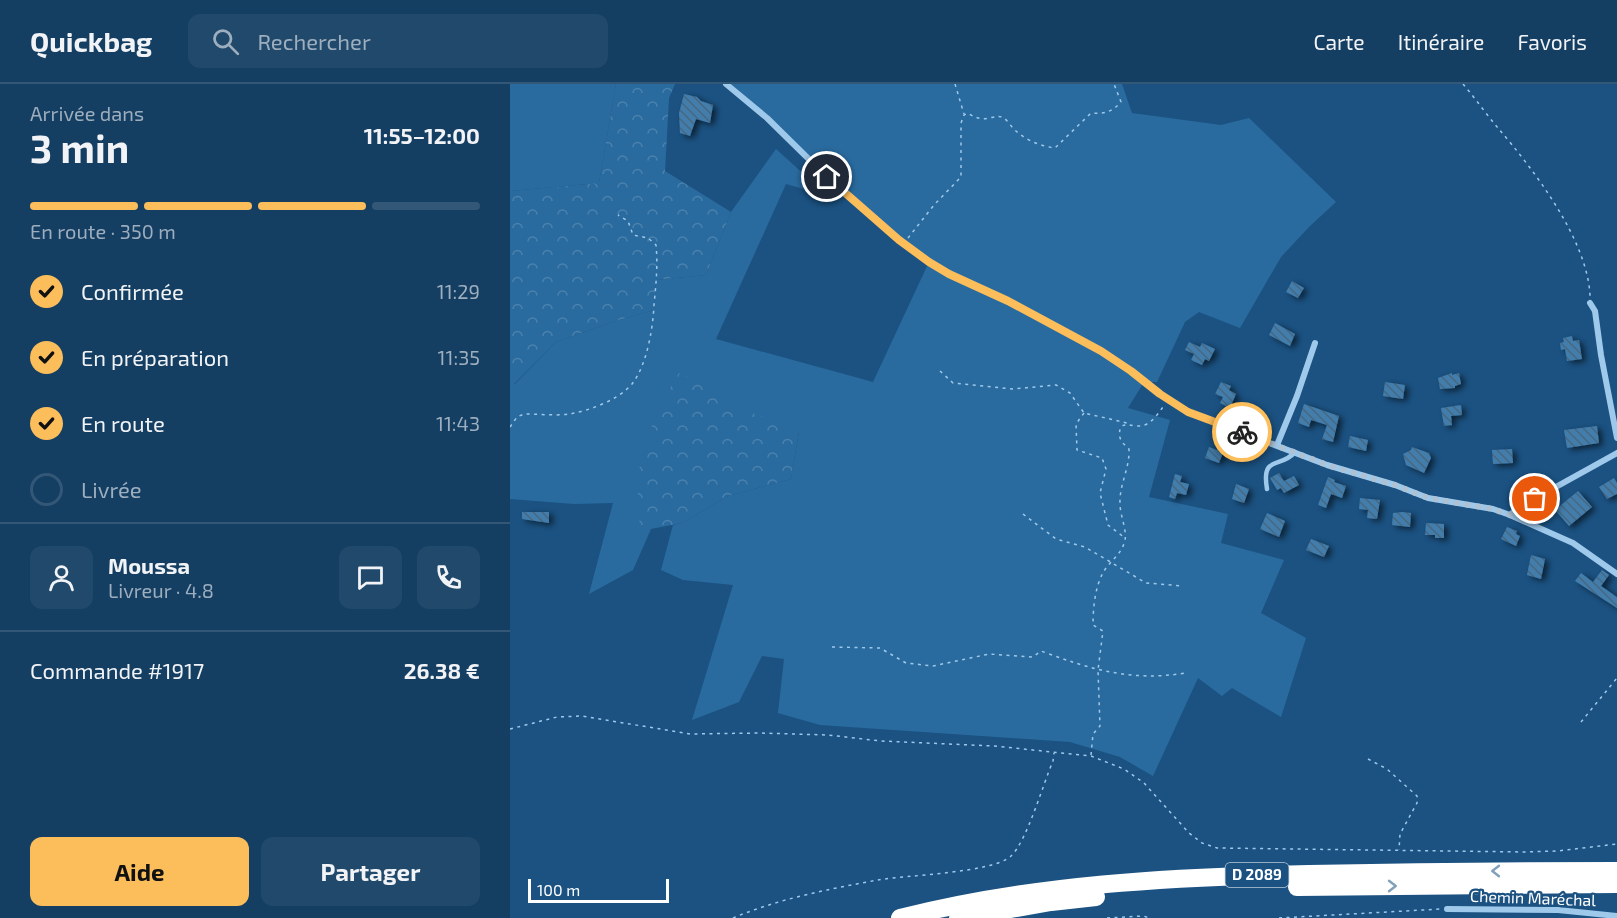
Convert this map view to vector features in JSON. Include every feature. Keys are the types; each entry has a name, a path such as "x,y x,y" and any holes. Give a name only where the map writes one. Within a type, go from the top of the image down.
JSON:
{"highway":[{"name":"D 2089","path":"900,918 946,906 1050,889 1143,880 1429,871 1617,871"},
{"name":"D 2089","path":"958,918 1052,902 1137,892 1241,887 1617,884"}],"street":[{"path":"726,84 767,118 827,177 903,243 929,262 1101,351 1188,412 1327,465 1395,485 1428,498 1493,509 1510,515 1573,543 1617,574"},
{"path":"1590,303 1595,311 1600,354 1617,438"},
{"path":"1277,445 1315,343"},
{"path":"1510,515 1518,508 1617,453"},
{"name":"Chemin Maréchal","path":"1448,909 1558,910 1617,916"}],"lane":[{"path":"1267,489 1265,476 1267,471 1276,461 1290,457 1295,452"}],"path":[{"path":"903,243 961,177 961,123 964,115 955,84"},
{"path":"964,115 968,113 981,120 1003,118 1018,134 1042,146 1055,148 1091,114 1107,113 1115,109 1121,102 1114,84"},
{"path":"1463,84 1532,168 1557,209 1576,246 1589,281 1590,303"},
{"path":"510,427 517,417 524,414 569,414 591,408 608,401 632,383 647,353 653,327 656,244 648,238 633,235 628,221 618,214"},
{"path":"940,371 953,383 1013,389 1056,385 1070,393 1084,413 1138,426 1152,422 1169,399"},
{"path":"1084,413 1076,424 1077,450 1102,458 1106,469 1100,493 1108,525 1125,539"},
{"path":"1091,756 1093,734 1100,726 1098,670 1103,631 1093,625 1093,612 1097,588 1104,571 1118,557 1125,539 1120,492 1129,458 1129,449 1120,442 1119,433 1122,426 1128,424"},
{"path":"1023,514 1056,539 1085,547 1146,583 1183,586"},
{"path":"832,647 880,648 906,663 933,666 989,654 1033,657 1041,651 1098,670 1159,677 1185,673"},
{"path":"1581,722 1617,678"},
{"path":"510,729 556,717 582,716 690,734 828,735 881,741 994,746 1091,756 1124,769 1144,783 1189,833 1202,843 1218,848 1546,852 1617,844"},
{"path":"733,918 762,906 881,879 1000,863 1020,847 1053,761 1054,752"},
{"path":"1368,759 1387,769 1417,796 1418,803 1400,834 1399,851"},
{"path":"1279,918 1448,909"},
{"path":"1107,918 1143,916 1150,918"}],"green space":[{"path":"510,84 616,84 599,183 510,191"},
{"path":"616,84 675,84 669,98 665,171 731,212 706,275 656,280 654,310 556,342 514,384 510,384 510,191 599,183"},
{"path":"729,84 1122,84 1132,113 1221,125 1249,118 1336,202 1281,257 1240,328 1199,312 1185,322 1157,382 1144,382 1128,408 1170,420 1149,497 1228,514 1221,543 1284,560 1261,613 1306,638 1281,717 1232,688 1222,696 1198,678 1153,776 1120,757 1070,742 820,725 778,713 784,659 762,656 739,702 692,720 733,585 683,580 661,570 673,525 682,523 728,496 791,479 799,432 640,530 651,529 633,570 589,594 613,503 574,504 510,499 510,384 515,384 556,342 654,310 656,280 706,275 731,212 776,149 828,196 786,184 716,339 873,382 929,262 899,240"},
{"path":"679,373 727,394 732,405 799,431 791,479 728,496 682,523 640,531 637,476 657,409"}],"building":[{"path":"684,94 697,97 713,105 710,123 696,119 690,136 680,133 679,113"},
{"path":"1292,281 1304,288 1298,298 1286,292"},
{"path":"1275,323 1295,334 1290,346 1269,335"},
{"path":"1572,336 1573,341 1579,340 1582,359 1567,361 1565,349 1561,350 1560,343 1564,342 1563,338"},
{"path":"1189,342 1200,347 1202,343 1215,349 1209,361 1205,359 1202,365 1191,360 1194,354 1185,350"},
{"path":"1452,373 1452,375 1459,373 1461,384 1455,388 1440,389 1438,378"},
{"path":"1221,382 1231,386 1229,390 1236,394 1230,408 1220,403 1223,397 1215,394"},
{"path":"1385,382 1405,385 1403,399 1383,396"},
{"path":"1304,404 1339,416 1333,442 1322,439 1327,425 1311,420 1309,427 1298,423"},
{"path":"1461,405 1462,415 1451,416 1452,425 1444,426 1441,408"},
{"path":"1597,426 1599,443 1567,448 1564,430"},
{"path":"1224,432 1230,435 1219,463 1205,458 1209,447 1217,450"},
{"path":"1350,436 1368,440 1366,451 1348,447"},
{"path":"1412,447 1429,453 1431,458 1424,473 1406,465 1403,454"},
{"path":"1512,449 1513,463 1493,464 1492,450"},
{"path":"1279,473 1284,481 1294,476 1299,485 1284,493 1281,488 1277,490 1270,478"},
{"path":"1175,474 1182,476 1180,482 1189,484 1186,495 1177,493 1175,499 1169,497"},
{"path":"1328,477 1346,486 1342,498 1331,494 1326,508 1318,505"},
{"path":"1614,478 1617,483 1617,494 1607,499 1599,487"},
{"path":"1236,484 1249,489 1244,503 1232,499"},
{"path":"1578,491 1592,507 1569,526 1555,510"},
{"path":"1360,498 1380,500 1377,519 1367,518 1368,510 1359,509"},
{"path":"522,512 549,512 549,523 522,519"},
{"path":"1267,513 1285,521 1279,537 1260,529"},
{"path":"1393,513 1411,513 1410,527 1392,525"},
{"path":"1426,523 1444,524 1444,538 1425,535"},
{"path":"1507,527 1517,531 1516,534 1520,536 1516,546 1501,539"},
{"path":"1311,539 1329,546 1324,557 1306,550"},
{"path":"1531,555 1545,559 1541,579 1527,575"},
{"path":"1602,570 1609,575 1601,586 1617,597 1617,608 1575,581 1581,573 1593,582"}],"way so far":[{"path":"1242,432 1327,465 1395,485 1428,498 1493,509 1510,515 1535,499"}],"route":[{"path":"827,177 899,240 929,262 1101,351 1188,412 1242,432"}]}
